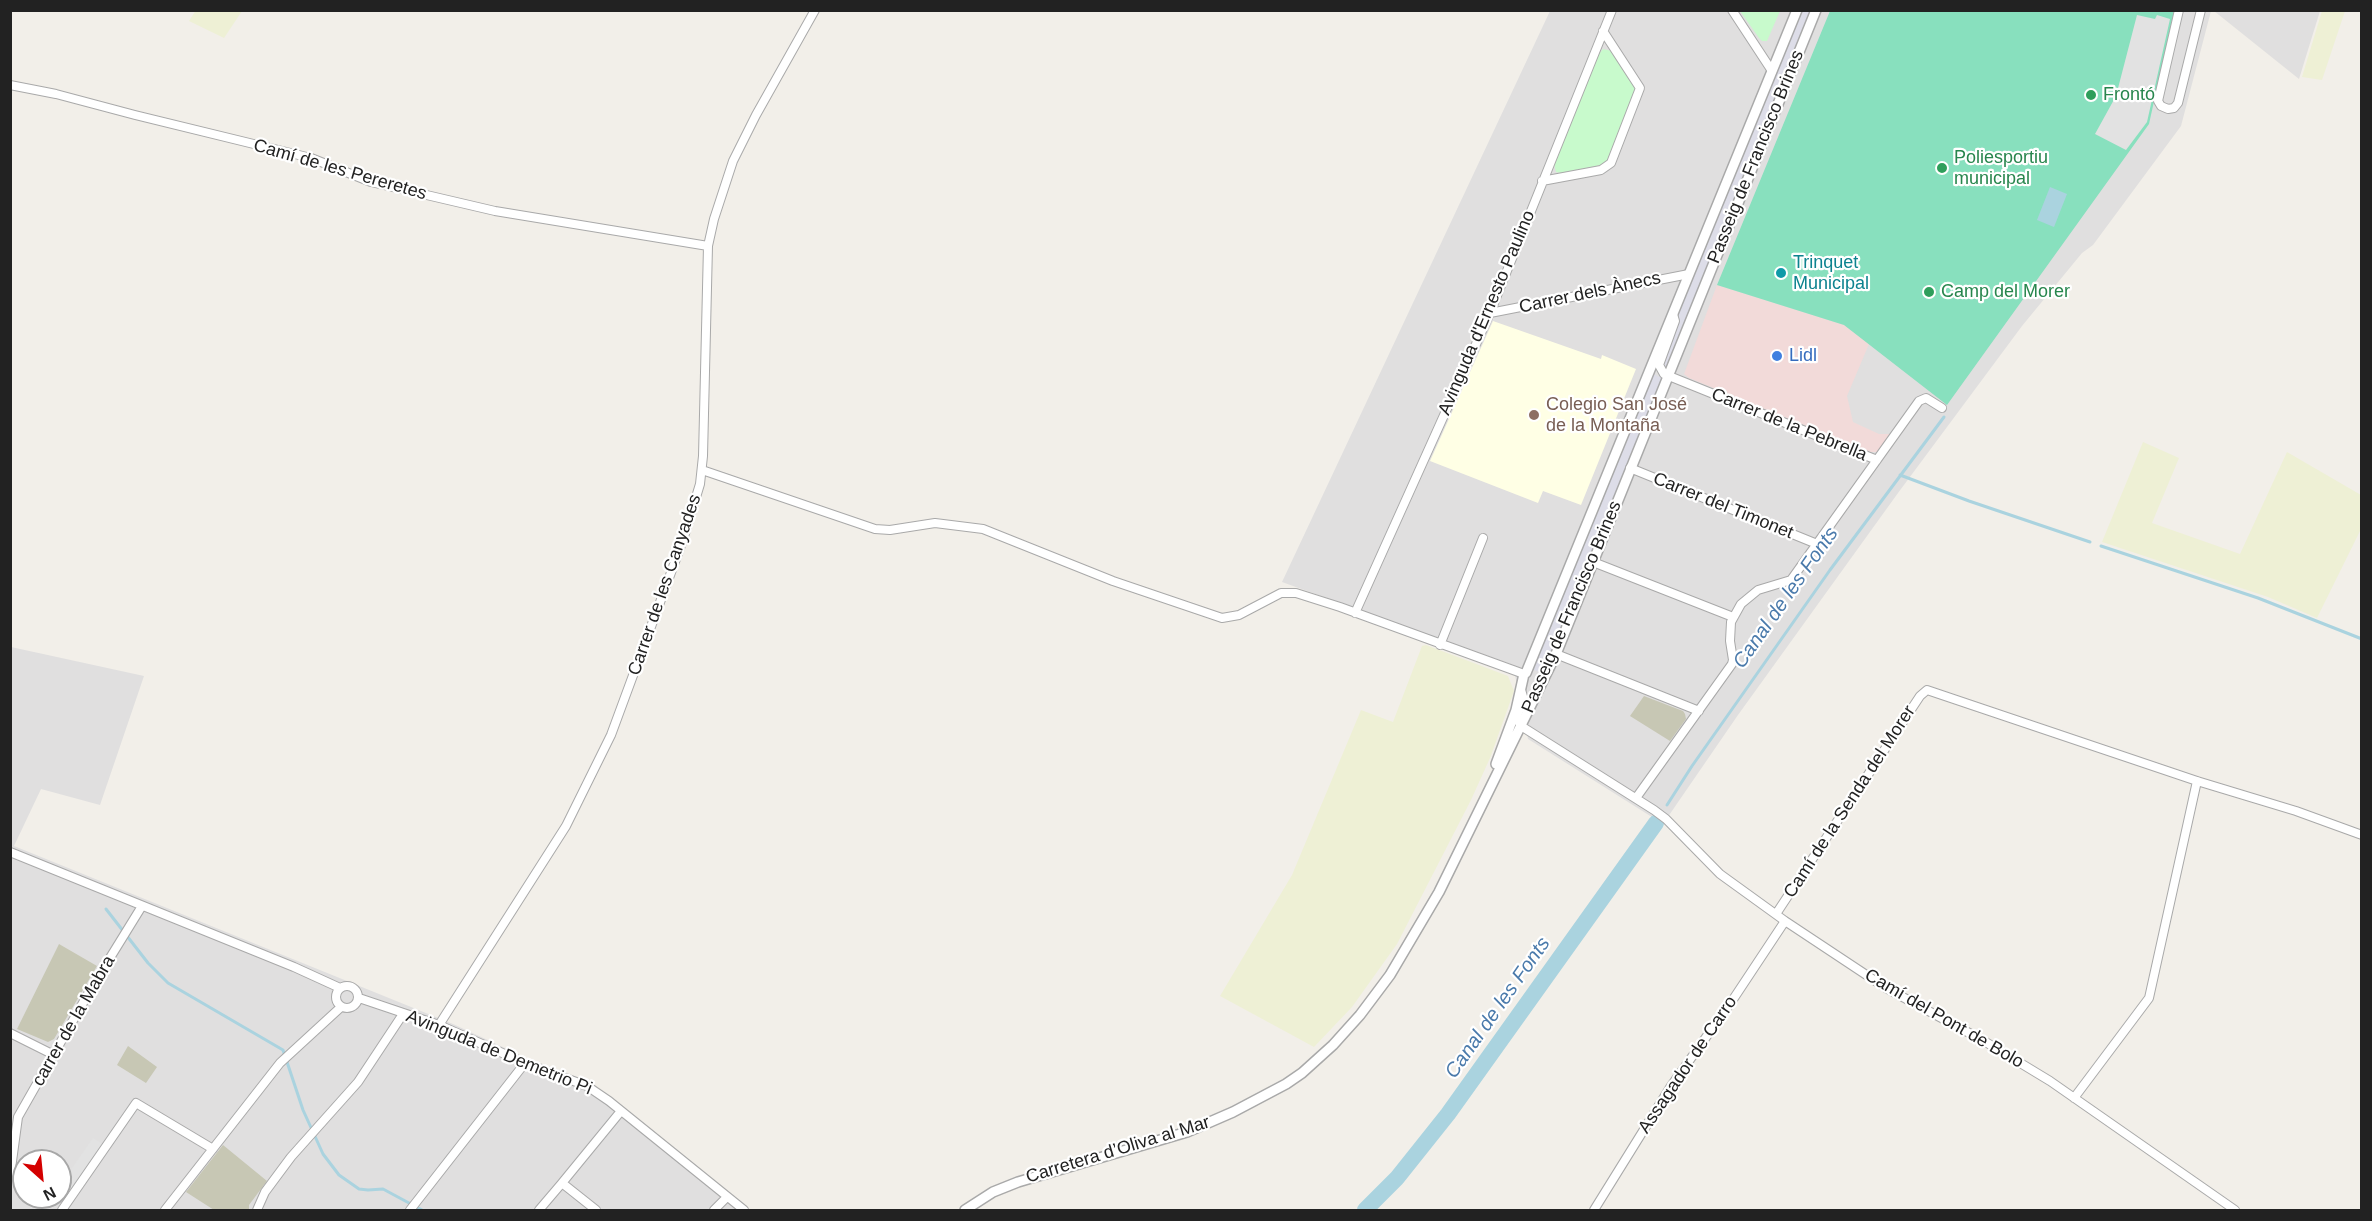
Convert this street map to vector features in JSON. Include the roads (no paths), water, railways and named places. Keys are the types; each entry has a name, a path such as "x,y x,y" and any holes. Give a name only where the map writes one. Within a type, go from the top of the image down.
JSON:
{"street":[{"name":"Carrer de les Canyades","path":"439,1025 566,826 598,766 616,724 693,512 702,470 708,246 720,198 733,161 756,115 815,10"},
{"name":"Avinguda d'Ernesto Paulino","path":"1355,613 1490,313 1612,10"},
{"path":"1732,10 1772,71"},
{"name":"Passeig de Francisco Brines","path":"1480,806 1516,710 1523,680 1797,10"},
{"name":"Passeig de Francisco Brines","path":"1480,806 1556,654 1816,10"},
{"path":"2179,10 2158,101 2161,106 2168,109 2174,108 2178,103 2200,10"},
{"path":"1542,181 1606,168 1611,163 1640,88 1603,31"},
{"name":"Camí de les Pereretes","path":"10,85 56,94 311,158 371,182 495,211 708,246"},
{"name":"Carrer dels Ànecs","path":"1490,313 1689,274"},
{"path":"1668,375 1664,374 1659,365 1675,321 1673,314"},
{"name":"Carrer de la Pebrella","path":"1668,375 1877,460"},
{"path":"1636,798 1733,660 1730,641 1733,617 1741,604 1764,587 1791,580 1919,401 1926,398 1942,408"},
{"name":"Carrer del Timonet","path":"1630,468 1817,544"},
{"path":"702,470 875,529 890,530 935,523 983,529 1113,581 1222,618 1239,615 1275,595 1286,592 1355,613 1440,645 1523,680 1538,690"},
{"path":"1440,645 1483,538"},
{"path":"1593,562 1733,617"},
{"path":"1556,654 1699,711"},
{"path":"1523,680 1544,678"},
{"path":"1521,726 1516,718 1524,700 1523,680"},
{"name":"Camí de la Senda del Morer","path":"1776,914 1923,692 1931,691 2197,781"},
{"name":"Camí del Pont de Bolo","path":"1521,726 1654,810 1720,873 1785,921 1886,988 1984,1041 2074,1098 2214,1194 2231,1210"},
{"path":"2074,1098 2149,998 2197,781 2296,811 2361,835"},
{"name":"Carretera d’Oliva al Mar","path":"965,1210 993,1192 1017,1182 1195,1129 1251,1102 1302,1073 1349,1028 1390,975 1439,891 1480,806"},
{"path":"10,852 294,967 340,988 351,986 357,991 359,998 354,1007 347,1009 341,1007 336,997 340,988"},
{"name":"carrer de la Mabra","path":"10,1176 18,1117 92,987 142,906"},
{"name":"Assagador de Carro","path":"1594,1210 1671,1086 1732,1001 1785,921"},
{"name":"Avinguda de Demetrio Pi","path":"359,998 439,1025 525,1064 576,1080 597,1092 744,1210"},
{"path":"165,1210 285,1057 341,1007"},
{"path":"257,1210 265,1192 291,1157 366,1073 404,1014"},
{"path":"10,1033 54,1055"},
{"path":"410,1210 525,1064"},
{"path":"62,1210 136,1103 213,1149"},
{"path":"539,1210 621,1111"},
{"path":"562,1182 596,1210"},
{"path":"714,1210 727,1197"}],"water":[{"path":"2050,187 2067,194 2054,227 2037,220"}],"waterway":[{"name":"Canal de les Fonts","path":"1667,805 1830,570 1944,417"},
{"path":"1900,475 2090,542"},
{"path":"2101,546 2258,598 2362,639"},
{"name":"Canal de les Fonts","path":"1365,1210 1397,1178 1448,1114 1656,823"},
{"path":"106,909 148,963 168,983 283,1050 303,1110 323,1154 339,1175 359,1189 383,1189 422,1210"}],"place":[{"name":"Frontó","path":"2091,95"},
{"name":"Poliesportiu municipal","path":"1942,168"},
{"name":"Trinquet Municipal","path":"1781,273"},
{"name":"Camp del Morer","path":"1929,292"},
{"name":"Lidl","path":"1777,356"},
{"name":"Colegio San José de la Montaña","path":"1534,415"}]}
